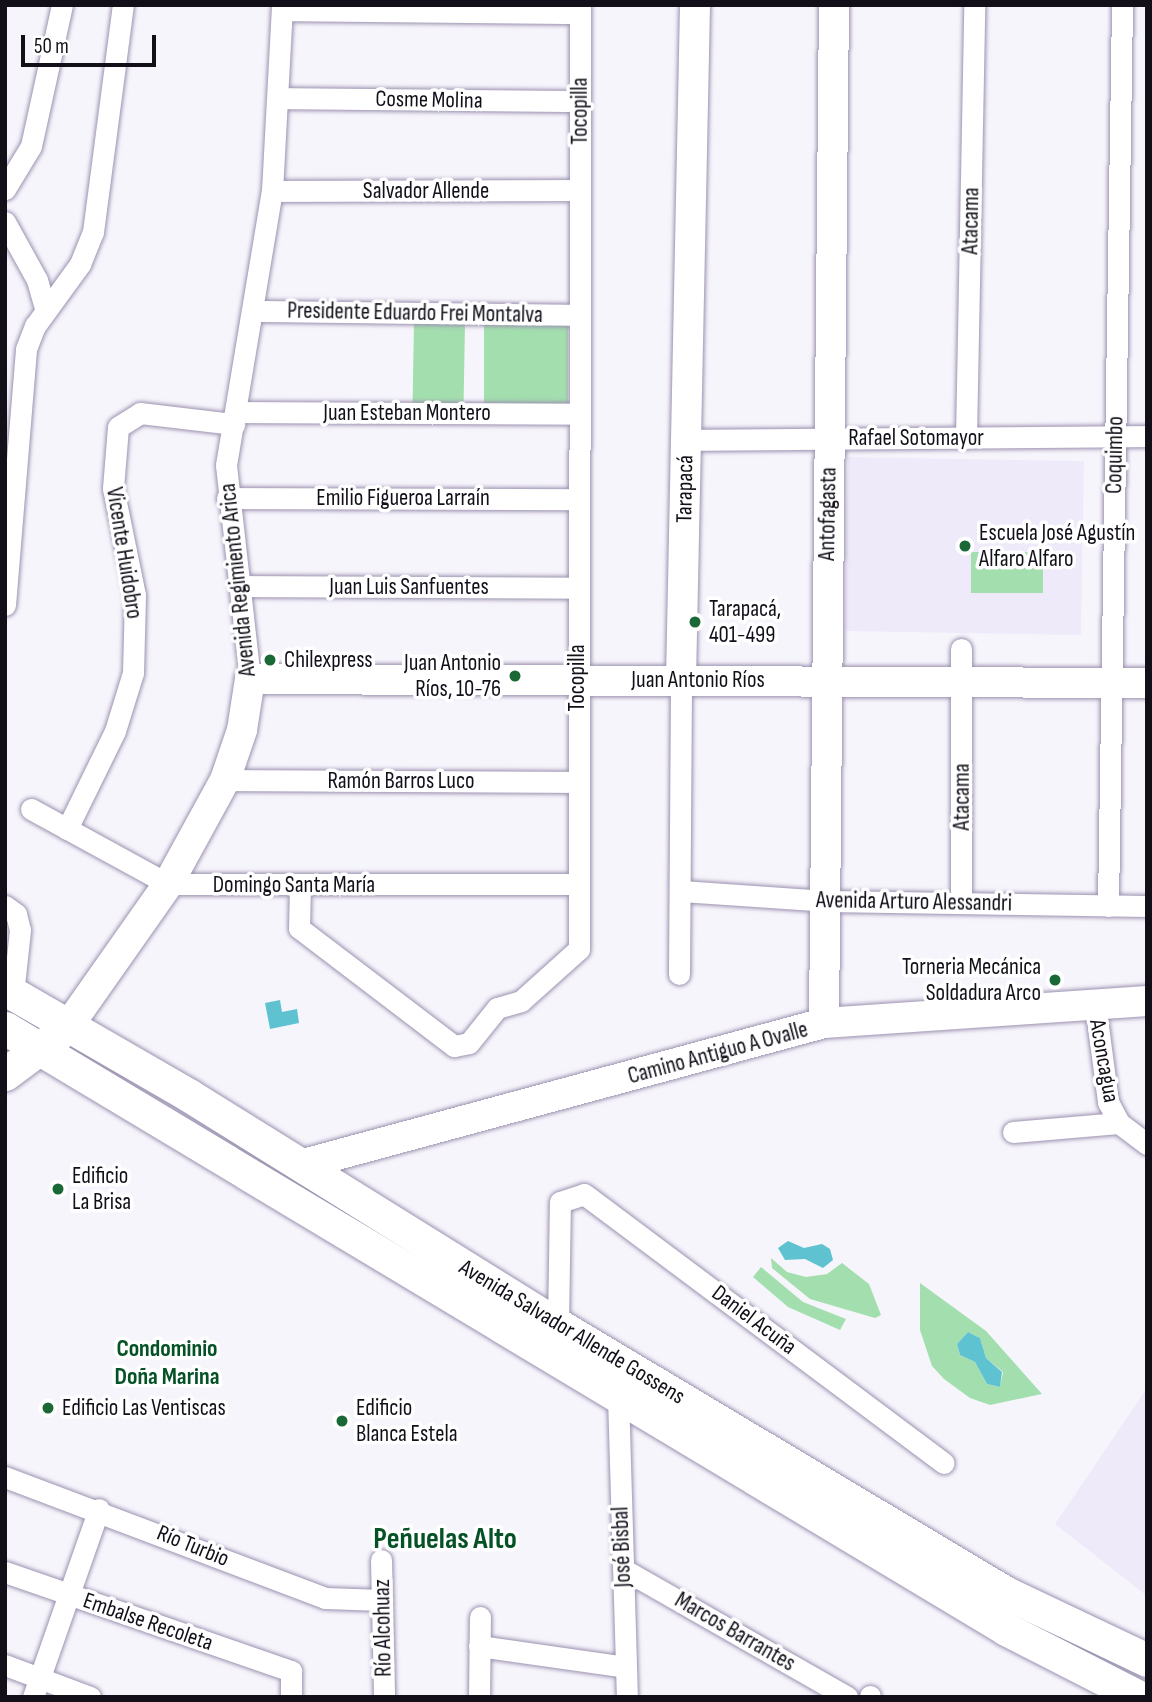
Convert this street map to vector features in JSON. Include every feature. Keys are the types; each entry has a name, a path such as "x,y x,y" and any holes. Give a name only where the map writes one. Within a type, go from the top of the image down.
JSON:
{"main road":[{"name":"Tarapacá","path":"681,680 695,5"},
{"name":"Antofagasta","path":"824,1023 834,5"},
{"name":"Juan Antonio Ríos","path":"250,679 1147,683"},
{"name":"Avenida Regimiento Arica","path":"69,1025 168,884 225,780 242,730 250,679"},
{"name":"Avenida Salvador Allende Gossens","path":"9,992 69,1025 558,1325 1006,1593 1147,1660"},
{"name":"Camino Antiguo A Ovalle","path":"300,1165 824,1023 1147,1001"},
{"path":"5,1074 69,1025"},
{"name":"Avenida Salvador Allende Gossens","path":"5,1028 1015,1634 1139,1697"}],"street":[{"path":"5,189 31,146 62,5"},
{"path":"5,605 26,349 46,311 72,279 93,232 123,5"},
{"name":"Atacama","path":"966,438 975,5"},
{"name":"Coquimbo","path":"1108,906 1122,5"},
{"path":"282,8 580,9"},
{"name":"Avenida Regimiento Arica","path":"250,679 242,586 228,498 226,466 272,191 282,8"},
{"name":"Tocopilla","path":"300,885 299,928 448,1044 460,1047 472,1040 497,1008 521,1001 579,949 576,782 580,9"},
{"name":"Cosme Molina","path":"279,98 580,101"},
{"name":"Salvador Allende","path":"272,191 579,190"},
{"path":"5,222 37,280 46,311"},
{"name":"Presidente Eduardo Frei Montalva","path":"253,311 578,315"},
{"name":"Vicente Huidobro","path":"67,829 115,731 133,673 135,596 113,488 118,427 140,413 235,418"},
{"name":"Juan Esteban Montero","path":"235,418 578,414"},
{"name":"Rafael Sotomayor","path":"686,440 1147,436"},
{"name":"Emilio Figueroa Larraín","path":"228,498 578,499"},
{"name":"Juan Luis Sanfuentes","path":"242,586 577,588"},
{"name":"Atacama","path":"961,649 961,903"},
{"name":"Tarapacá","path":"678,974 681,891 681,680"},
{"name":"Ramón Barros Luco","path":"225,780 576,782"},
{"name":"Domingo Santa María","path":"31,809 168,884 576,884"},
{"name":"Avenida Arturo Alessandri","path":"681,891 826,901 1147,906"},
{"path":"5,906 16,914 20,930 9,992"},
{"name":"Aconcagua","path":"1094,1004 1108,1102 1136,1134"},
{"path":"1013,1132 1136,1134"},
{"name":"Daniel Acuña","path":"558,1325 560,1202 575,1194 592,1197 944,1463"},
{"name":"José Bisbal","path":"618,1396 627,1697"},
{"name":"Río Turbio","path":"5,1477 99,1509 325,1598 382,1600"},
{"path":"36,1688 99,1509"},
{"name":"Río Alcohuaz","path":"381,1560 384,1697"},
{"name":"Marcos Barrantes","path":"623,1569 847,1697"},
{"name":"Embalse Recoleta","path":"5,1572 291,1671 291,1697"},
{"path":"479,1697 480,1617"},
{"path":"479,1646 626,1667"},
{"path":"5,1665 36,1688 90,1697"}],"shaded area":[{"name":"Escuela José Agustín Alfaro Alfaro","path":"848,457 1084,461 1081,635 845,631"},
{"path":"1147,1388 1147,1596 1055,1524"}],"green space":[{"path":"484,321 568,321 568,404 484,404"},
{"path":"414,322 465,323 464,407 413,406"},
{"path":"971,552 1043,552 1043,593 971,593"},
{"path":"771,1258 787,1272 806,1277 827,1274 842,1263 869,1284 881,1315 875,1318 810,1299 772,1268"},
{"path":"761,1267 803,1302 846,1319 840,1330 788,1307 753,1277"},
{"path":"920,1283 986,1331 1042,1394 990,1405 970,1398 944,1379 932,1366 920,1330","holes":["968,1332 980,1338 986,1358 1003,1372 1000,1387 987,1384 975,1362 960,1355 957,1344"]}],"water":[{"path":"280,1000 282,1012 297,1009 299,1023 270,1029 265,1003"},
{"path":"788,1241 804,1248 822,1244 830,1249 833,1260 823,1268 805,1259 785,1260 778,1248"},
{"path":"968,1332 980,1338 986,1358 1002,1372 1000,1387 987,1384 975,1362 960,1355 957,1344"}],"place":[{"name":"Escuela José Agustín Alfaro Alfaro","path":"965,546"},
{"name":"Tarapacá, 401-499","path":"695,622"},
{"name":"Chilexpress","path":"270,660"},
{"name":"Juan Antonio Ríos, 10-76","path":"515,676"},
{"name":"Torneria Mecánica Soldadura Arco","path":"1055,980"},
{"name":"Edificio La Brisa","path":"58,1189"},
{"name":"Edificio Las Ventiscas","path":"48,1408"},
{"name":"Edificio Blanca Estela","path":"342,1421"}],"district":[{"name":"Condominio Doña Marina","path":"167,1363"},
{"name":"Peñuelas Alto","path":"445,1539"}]}
